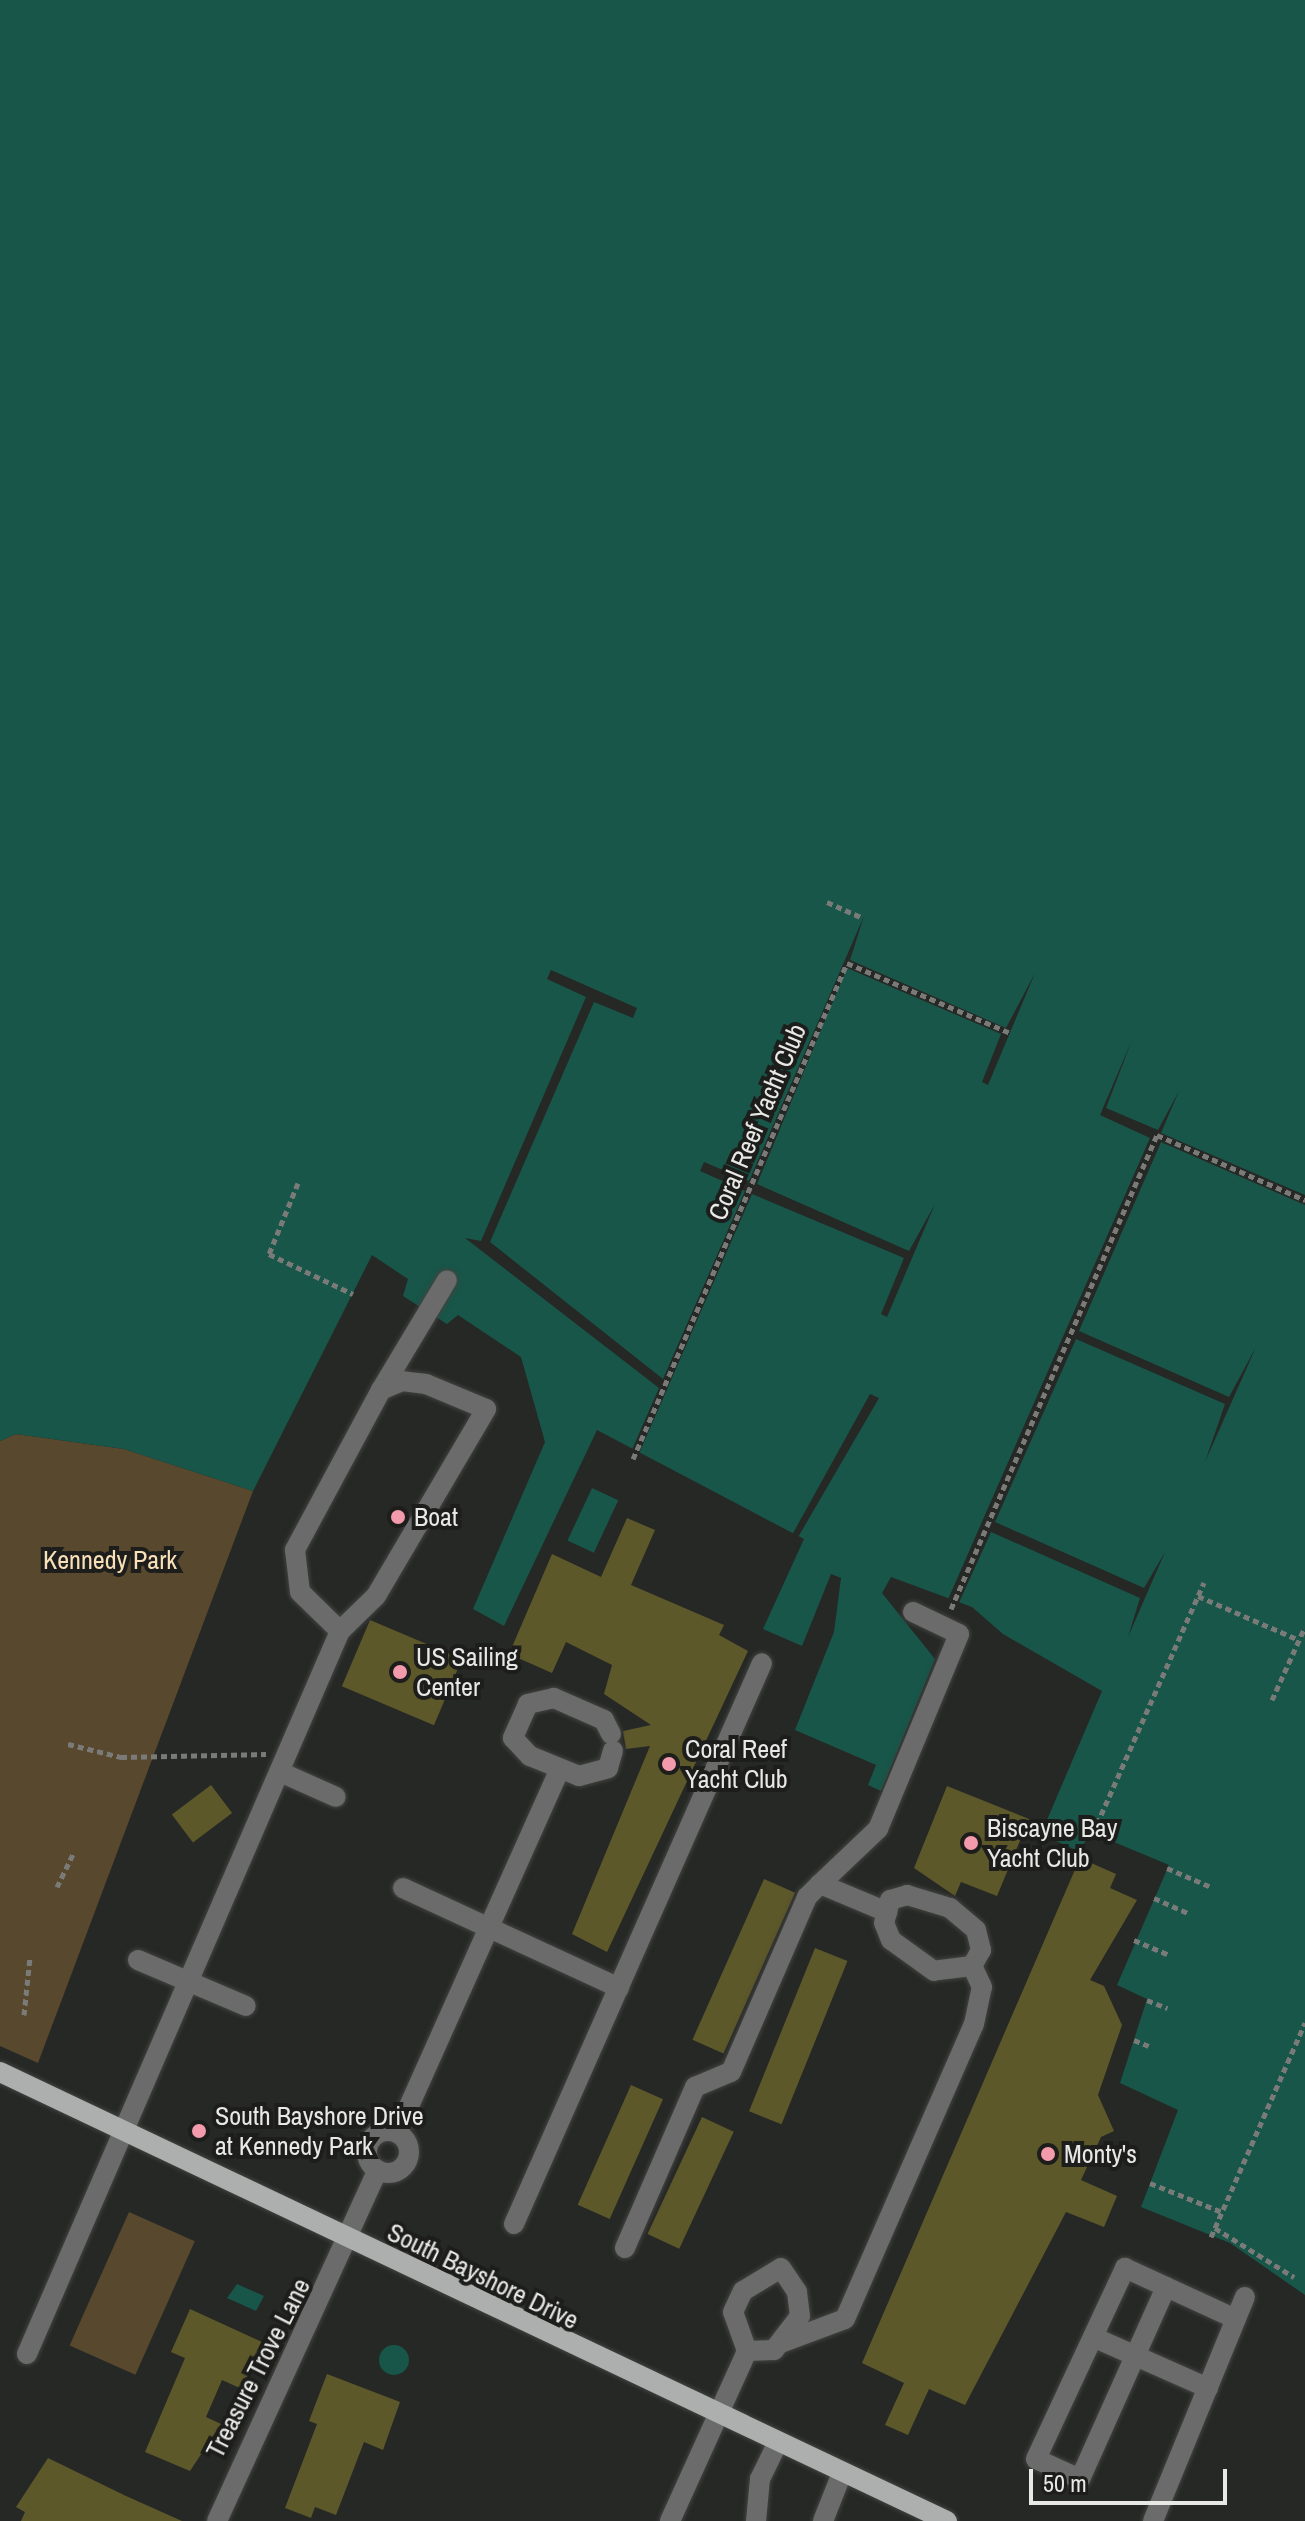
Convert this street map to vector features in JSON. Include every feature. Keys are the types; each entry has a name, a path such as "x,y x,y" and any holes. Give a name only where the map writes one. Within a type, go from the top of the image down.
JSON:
{"main road":[{"name":"South Bayshore Drive","path":"0,2072 719,2418 947,2521"}],"street":[{"path":"340,1631 300,1592 295,1550 381,1390 447,1280"},
{"path":"27,2354 126,2133 340,1631 376,1596 486,1409 426,1384 402,1381 381,1390"},
{"path":"625,2248 695,2087 731,2072 807,1897 878,1829 959,1634 913,1612"},
{"path":"514,2224 762,1663"},
{"path":"554,1698 604,1720 612,1742 608,1768 594,1775 560,1769 513,1738 528,1704 554,1698"},
{"path":"283,1764 336,1797"},
{"path":"397,2133 409,2148 407,2161 397,2171 378,2170 370,2141 397,2133 560,1769"},
{"path":"820,1884 887,1912"},
{"path":"403,1888 619,1988"},
{"path":"907,1895 950,1908 976,1930 981,1950 972,1966 955,1973 913,1961 891,1940 887,1912 890,1900 907,1895"},
{"path":"138,1960 246,2006"},
{"path":"781,2343 845,2319 974,2024 982,1987 972,1966"},
{"name":"Treasure Trove Lane","path":"217,2521 351,2241 378,2170"},
{"path":"670,2521 747,2351 733,2312 743,2291 781,2268 797,2292 800,2316 774,2350 747,2351"},
{"path":"1166,2287 1080,2479 1036,2459 1125,2268 1236,2319"},
{"path":"1153,2521 1245,2297"},
{"path":"1093,2337 1208,2388"},
{"path":"756,2521 760,2479 777,2444"},
{"path":"823,2521 842,2473"}],"path":[{"path":"827,902 863,918"},
{"name":"Coral Reef Yacht Club","path":"633,1459 847,963 1010,1033"},
{"path":"946,1621 1157,1135 1305,1200"},
{"path":"298,1183 269,1254 353,1294"},
{"path":"1093,1833 1204,1582"},
{"path":"1198,1596 1299,1640"},
{"path":"1272,1700 1305,1627"},
{"path":"68,1744 121,1757 205,1750 283,1764"},
{"path":"57,1887 74,1852"},
{"path":"1167,1868 1211,1887"},
{"path":"1154,1898 1188,1913"},
{"path":"1134,1940 1169,1955"},
{"path":"24,2015 30,1957"},
{"path":"1147,2000 1167,2008"},
{"path":"1211,2237 1305,2023"},
{"path":"1134,2040 1149,2046"},
{"path":"1150,2183 1222,2212"},
{"path":"1215,2228 1294,2277"}],"green space":[{"name":"Kennedy Park","path":"16,1434 124,1449 253,1491 38,2063 0,2046 0,1441"},
{"path":"129,2212 195,2241 135,2375 70,2345"}],"shaded area":[{"path":"0,0 1305,0 1305,2295 1230,2243 1141,2207 1178,2110 1120,2083 1147,1999 1117,1985 1169,1865 1090,1832 1080,1852 1041,1834 1102,1691 1003,1634 972,1607 891,1577 882,1593 935,1659 881,1791 868,1785 876,1765 795,1730 834,1632 841,1578 831,1574 802,1646 763,1629 804,1539 597,1430 504,1626 473,1609 545,1442 521,1357 458,1315 447,1324 403,1296 408,1279 372,1255 253,1491 124,1449 16,1434 0,1441"},
{"path":"592,1488 618,1500 594,1553 567,1541"},
{"path":"237,2284 264,2296 256,2311 227,2298"},
{"path":"394,2345 405,2349 409,2360 405,2371 394,2375 383,2371 379,2360 383,2349"}],"pier":[{"path":"864,916 850,960 1006,1028 1035,973 988,1085 982,1082 1001,1034 847,968 757,1184 909,1251 935,1204 887,1317 881,1314 904,1258 752,1194 638,1456 631,1452 659,1388 465,1238 481,1241 586,997 547,979 551,970 637,1008 633,1018 594,1002 490,1242 663,1379 745,1191 700,1171 704,1162 749,1181"},
{"path":"1132,1040 1106,1108 1158,1130 1179,1091 1161,1133 1305,1195 1305,1205 1161,1142 1079,1331 1229,1397 1256,1347 1205,1462 1225,1404 1076,1339 995,1522 1144,1588 1165,1552 1128,1637 1140,1598 991,1532 957,1607 946,1604 1150,1138 1100,1115"},
{"path":"870,1394 879,1398 797,1539 792,1535"}],"building":[{"name":"Coral Reef Yacht Club","path":"627,1518 655,1530 631,1585 724,1625 719,1635 748,1651 607,1952 572,1934 650,1746 626,1749 623,1731 651,1725 604,1694 612,1665 566,1642 552,1673 509,1654 552,1554 601,1577"},
{"name":"US Sailing Center","path":"370,1620 462,1659 434,1725 342,1686"},
{"path":"211,1785 232,1813 193,1842 172,1814"},
{"name":"Biscayne Bay Yacht Club","path":"947,1786 1029,1819 997,1896 961,1882 955,1896 914,1868"},
{"path":"1080,1858 1116,1874 1110,1888 1137,1900 1090,1980 1104,1986 1122,2025 1098,2095 1114,2131 1101,2137 1081,2180 1117,2196 1104,2227 1066,2212 965,2405 929,2389 908,2435 885,2425 904,2383 862,2363"},
{"path":"764,1879 795,1893 723,2054 692,2040"},
{"path":"815,1948 847,1961 782,2124 749,2111"},
{"path":"631,2085 663,2099 610,2219 578,2205"},
{"path":"702,2117 734,2132 679,2249 647,2234"},
{"path":"190,2309 262,2342 242,2389 222,2380 206,2417 221,2424 190,2471 145,2452 185,2358 171,2352"},
{"path":"327,2374 400,2402 383,2450 364,2442 336,2515 315,2507 311,2518 285,2508 317,2424 309,2421"},
{"path":"48,2458 182,2521 21,2521 25,2512 16,2507"}],"place":[{"name":"Boat","path":"398,1517"},
{"name":"US Sailing Center","path":"400,1672"},
{"name":"Coral Reef Yacht Club","path":"669,1764"},
{"name":"Biscayne Bay Yacht Club","path":"971,1843"},
{"name":"South Bayshore Drive at Kennedy Park","path":"199,2131"},
{"name":"Monty's","path":"1048,2154"}]}
